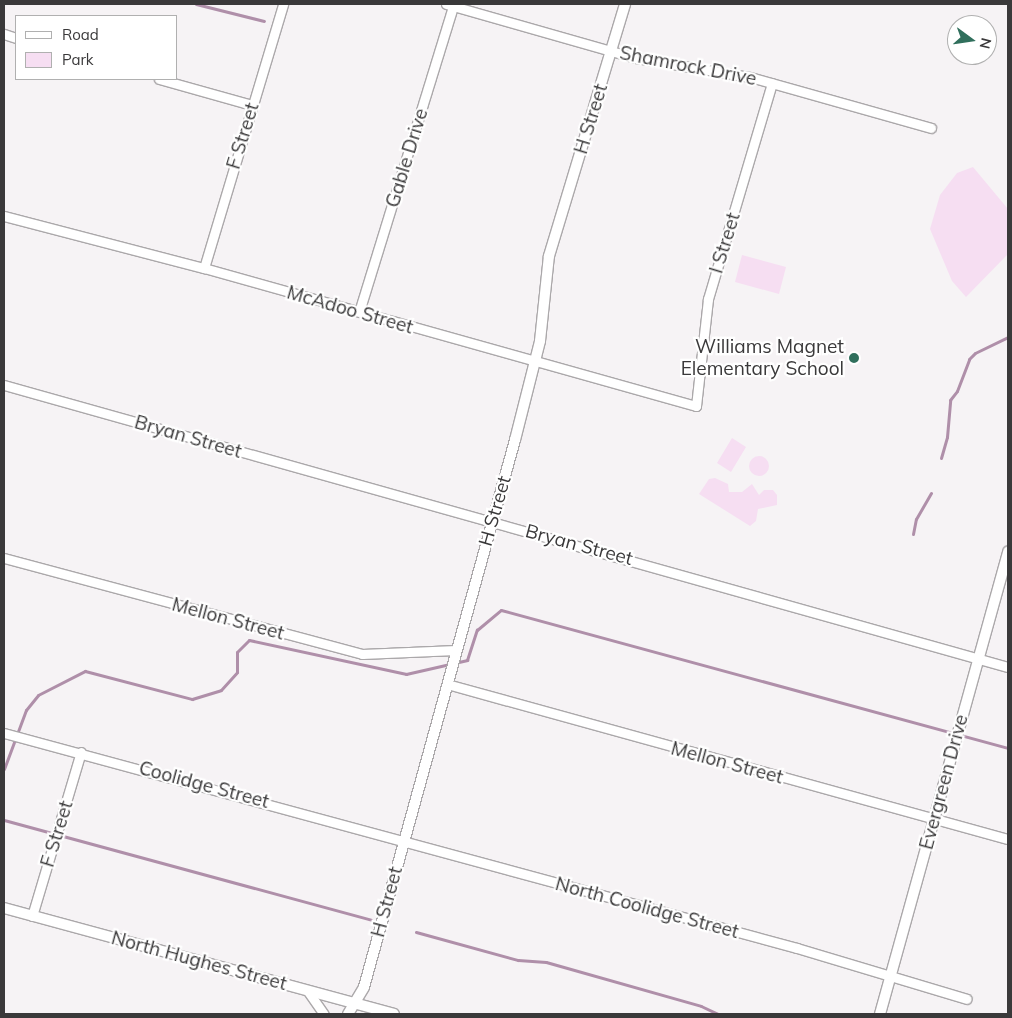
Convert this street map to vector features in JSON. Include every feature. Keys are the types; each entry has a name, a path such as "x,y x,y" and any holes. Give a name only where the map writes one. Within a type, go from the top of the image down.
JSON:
{"street":[{"name":"F Street","path":"204,268 282,4"},
{"name":"Shamrock Drive","path":"451,4 611,51 772,83 931,128"},
{"name":"Gable Drive","path":"359,312 451,4"},
{"name":"H Street","path":"348,1014 364,987 492,521 535,362 549,256 625,4"},
{"path":"164,80 252,105"},
{"name":"I Street","path":"696,406 708,299 772,83"},
{"name":"McAdoo Street","path":"4,216 204,268 696,406"},
{"name":"Bryan Street","path":"4,385 1008,667"},
{"name":"Evergreen Drive","path":"880,1014 1008,550"},
{"name":"Mellon Street","path":"4,558 362,654 455,653"},
{"name":"Mellon Street","path":"448,681 1008,840"},
{"name":"Coolidge Street","path":"4,733 81,752 403,842"},
{"name":"F Street","path":"32,916 60,829 81,752"},
{"name":"North Coolidge Street","path":"403,842 891,976 967,999"},
{"name":"North Hughes Street","path":"4,908 394,1014"},
{"path":"307,990 324,1014"}],"green space":[{"path":"973,167 1008,209 1008,254 966,297 952,281 930,229 940,195 957,173"},
{"path":"742,255 786,267 779,294 735,282"},
{"path":"732,438 746,447 731,472 717,463"},
{"path":"759,456 766,459 769,466 766,473 759,476 752,473 749,466 752,459"},
{"path":"715,478 728,484 729,492 742,492 752,484 759,495 764,490 773,490 777,495 777,505 758,509 756,521 750,526 699,494 709,479"}],"waterway":[{"path":"196,4 264,21"},
{"path":"941,458 947,437 950,400 957,391 969,359 975,353 1008,337"},
{"path":"913,534 916,519 931,493"},
{"path":"4,769 26,710 38,695 85,671 192,699 221,690 237,672 237,652 249,640 406,674 467,660 477,630 501,610 1008,748"},
{"path":"4,820 371,920"},
{"path":"416,932 518,960 546,962 701,1006 718,1014"}],"place":[{"name":"Williams Magnet Elementary School","path":"854,358"}]}
